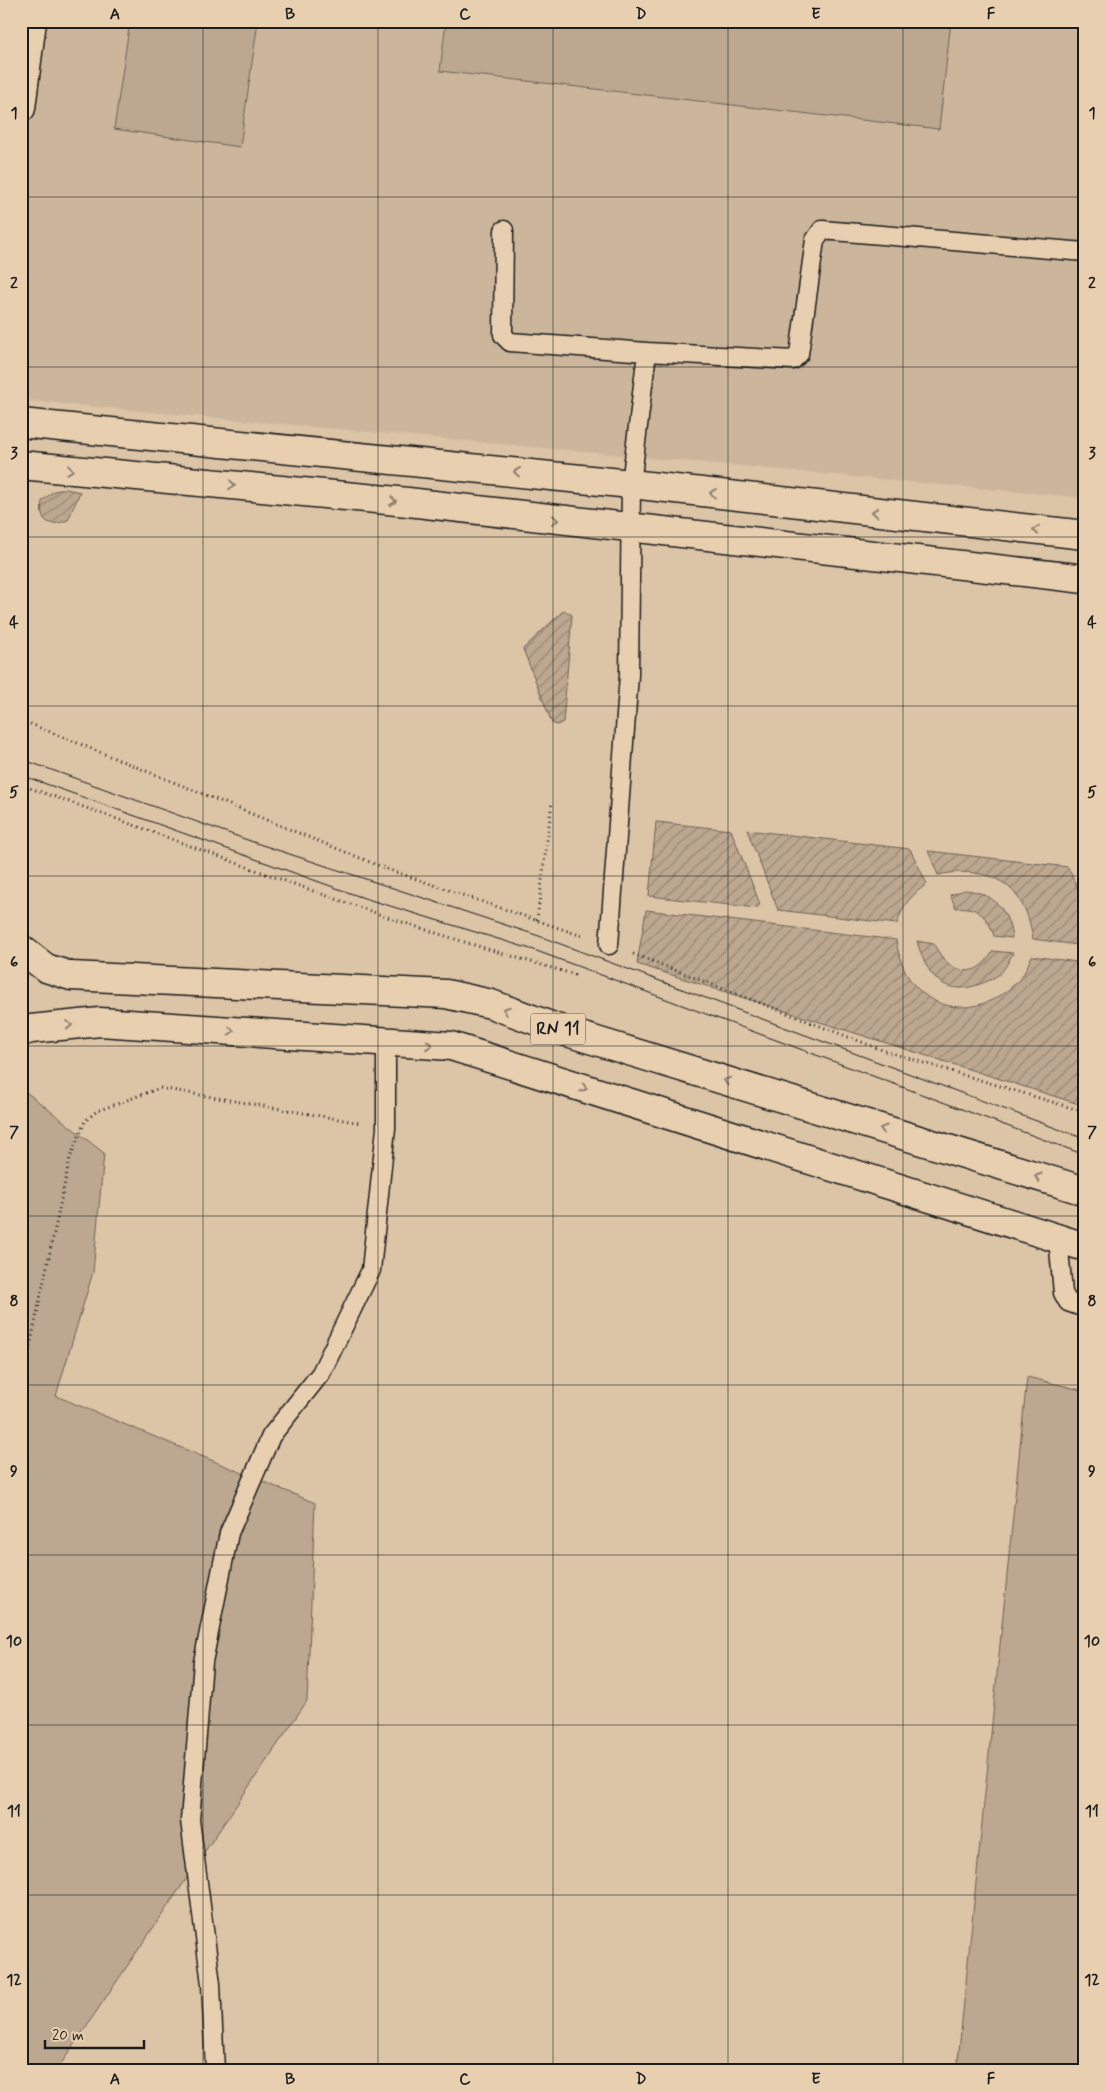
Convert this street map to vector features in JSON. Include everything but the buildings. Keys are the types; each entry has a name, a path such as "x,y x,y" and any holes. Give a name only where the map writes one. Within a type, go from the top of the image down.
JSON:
{"main road":[{"path":"22,97 32,21"},
{"path":"21,423 631,484 1085,535"},
{"path":"21,465 408,502 1085,579"},
{"name":"RN 11","path":"21,949 46,968 71,976 426,993 455,996 491,1004 567,1032 1085,1191"},
{"name":"RN 11","path":"21,1032 31,1029 100,1022 451,1046 1085,1247"}],"lane":[{"path":"504,230 503,336 510,342 793,360 799,354 815,240 822,230 1085,252"},
{"path":"608,945 629,674 631,484 646,352"},
{"path":"215,2071 211,1984 190,1820 202,1662 229,1533 270,1436 321,1373 372,1270 386,1128 386,1042"},
{"path":"1058,1238 1063,1293 1068,1302 1085,1308"}],"path":[{"path":"21,720 387,869 608,945 885,1051 1085,1112"},
{"path":"21,785 361,908 465,942 576,975"},
{"path":"537,920 552,802"},
{"path":"21,1364 30,1346 70,1158 85,1122 97,1111 160,1088 386,1128"}],"shaded area":[{"path":"21,21 1085,21 1085,498 21,400"},
{"path":"130,21 258,21 240,147 114,129"},
{"path":"446,21 951,21 939,129 440,71"},
{"path":"66,489 80,492 68,520 56,523 47,521 42,514 42,501 54,491"},
{"path":"564,610 572,615 563,722 557,725 552,723 523,649"},
{"path":"656,822 731,830 760,904 757,908 649,896"},
{"path":"747,830 910,849 927,884 908,901 897,924 778,910"},
{"path":"928,851 1068,867 1085,905 1085,946 1033,939 1030,922 1025,910 1008,886 998,880 975,873 963,872 938,875"},
{"path":"965,890 984,895 998,904 1007,919 1012,938 994,936 985,918 976,911 970,908 956,908 950,895"},
{"path":"646,910 896,940 904,967 915,986 933,1000 946,1005 961,1007 975,1006 1002,994 1014,985 1024,973 1032,956 1085,963 1085,1106 637,964"},
{"path":"917,941 934,944 947,962 962,970 978,967 986,961 993,951 1013,953 996,977 967,988 956,988 946,985 931,973 925,964"},
{"path":"21,1088 104,1153 93,1272 56,1396 315,1503 307,1701 56,2071 21,2071"},
{"path":"1027,1377 1085,1391 1085,2071 957,2071"}],"tram line":[{"path":"21,759 256,843 539,936 1085,1139"},
{"path":"21,775 364,898 534,950 1085,1155"}]}
